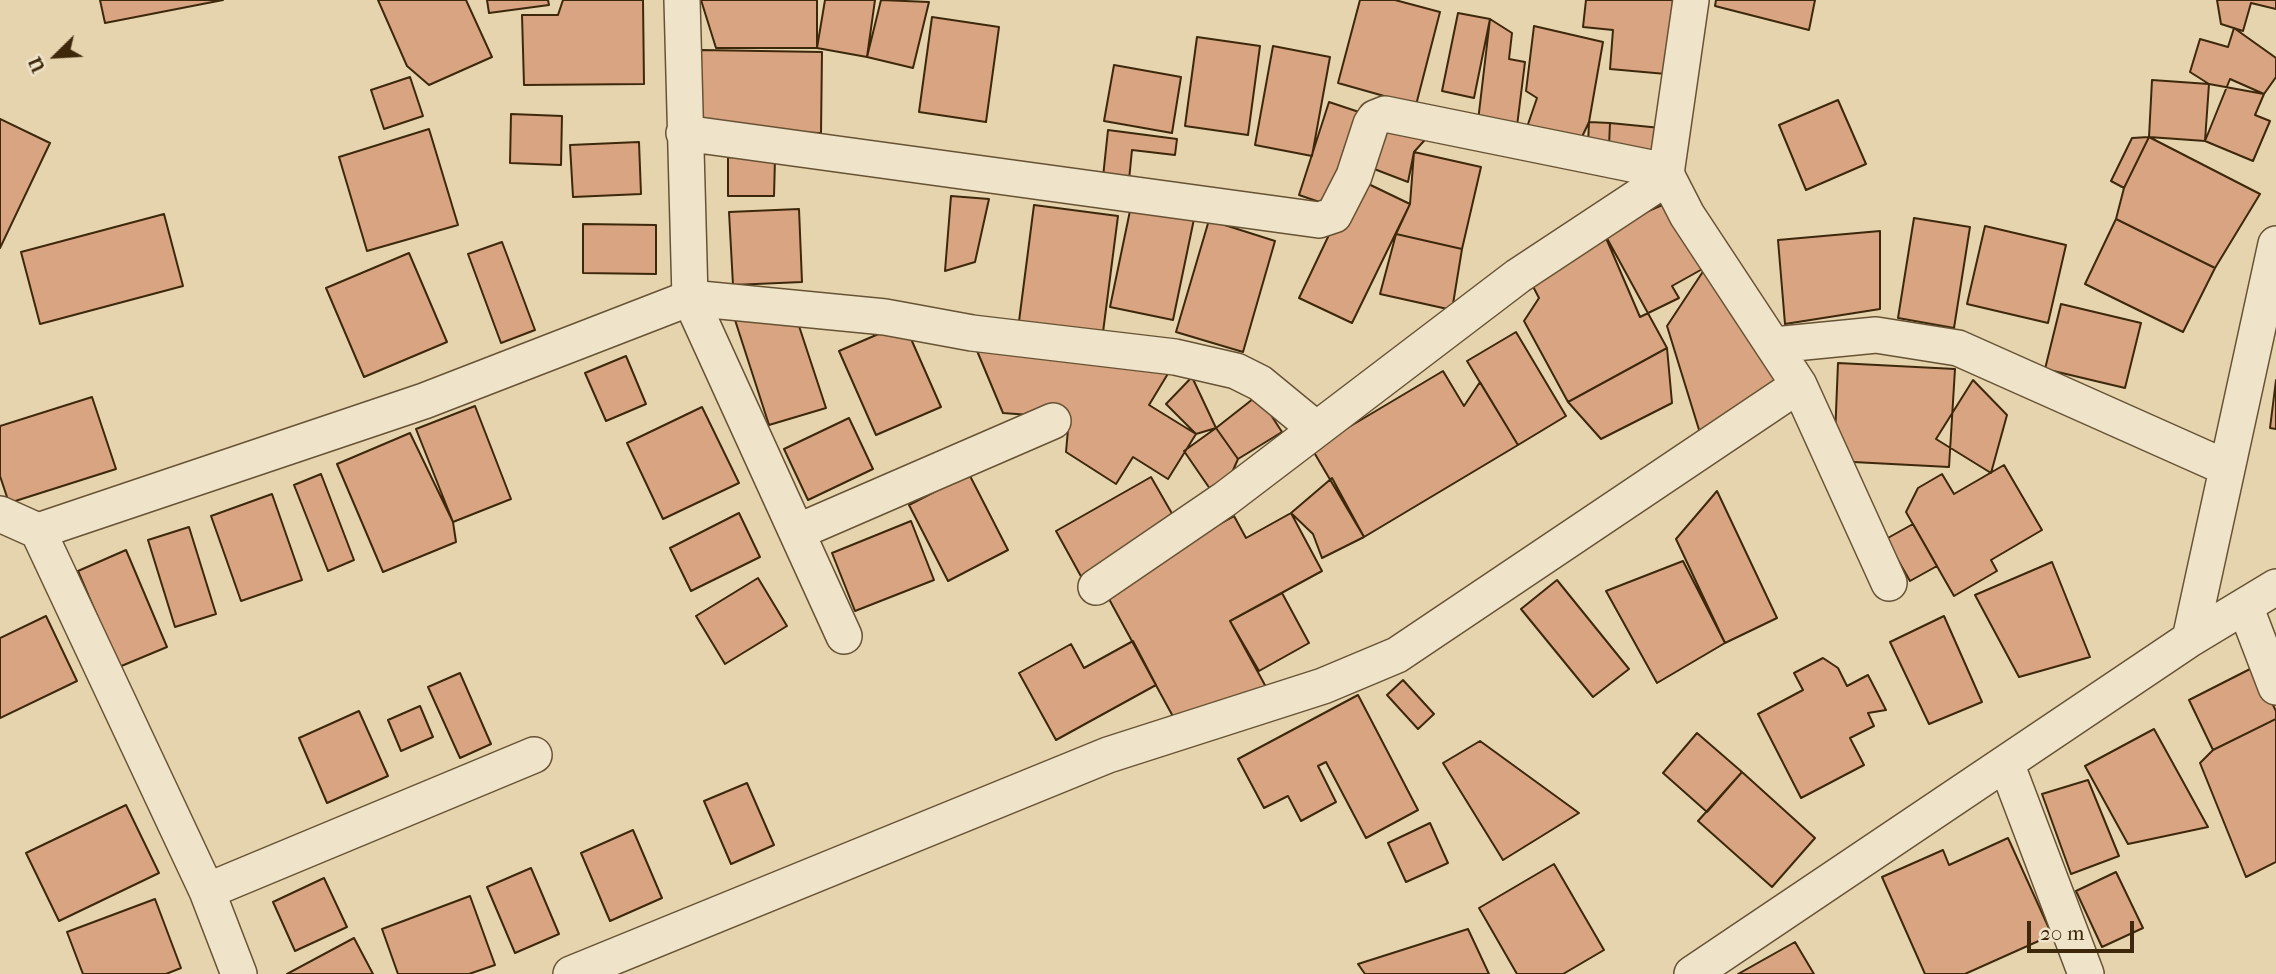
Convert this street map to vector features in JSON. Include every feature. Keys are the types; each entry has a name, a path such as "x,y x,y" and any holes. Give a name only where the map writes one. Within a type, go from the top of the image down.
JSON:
{"street":[{"path":"682,0 690,298 844,636"},
{"path":"1691,0 1667,174 1687,215 1799,385 1889,583"},
{"path":"684,133 1319,220 1334,215 1354,176 1374,118 1385,114 1667,174"},
{"path":"1096,587 1225,499 1518,276 1667,174"},
{"path":"2190,639 2276,244"},
{"path":"38,531 424,401 690,298 885,317 972,332 1175,357 1236,371 1260,383 1317,429"},
{"path":"1774,345 1876,335 1958,348 2227,468"},
{"path":"571,974 1108,755 1323,686 1396,655 1799,385"},
{"path":"796,532 1053,421"},
{"path":"0,514 38,531 206,891 239,974"},
{"path":"1692,974 2190,639 2276,587"},
{"path":"2245,606 2276,687"},
{"path":"206,891 534,755"},
{"path":"2006,763 2086,974"}],"building":[{"path":"100,0 223,0 105,23"},
{"path":"378,0 466,0 492,57 429,85 407,66"},
{"path":"487,0 548,0 549,5 489,13"},
{"path":"563,0 643,0 644,84 524,85 522,15 558,15"},
{"path":"701,0 817,0 817,48 716,48"},
{"path":"825,0 875,0 867,57 817,48"},
{"path":"881,0 929,2 913,68 867,57"},
{"path":"1360,0 1395,0 1440,12 1416,105 1338,83"},
{"path":"1586,0 1673,0 1666,74 1610,69 1613,30 1583,27"},
{"path":"1716,0 1815,0 1809,30 1715,6"},
{"path":"2217,0 2276,0 2276,9 2251,3 2243,31 2221,24"},
{"path":"1458,13 1490,19 1474,98 1442,91"},
{"path":"932,17 999,27 986,122 919,112"},
{"path":"1490,19 1512,33 1509,59 1525,62 1517,126 1478,121"},
{"path":"1534,26 1603,42 1589,122 1581,139 1526,130 1537,98 1526,91"},
{"path":"2234,28 2276,58 2276,77 2264,94 2209,84 2190,72 2200,39 2228,47"},
{"path":"1197,37 1260,46 1248,135 1185,126"},
{"path":"1273,46 1330,57 1312,156 1255,145"},
{"path":"701,50 822,52 821,133 700,130"},
{"path":"1114,65 1181,77 1172,133 1104,121"},
{"path":"410,77 423,116 384,129 371,90"},
{"path":"2230,79 2264,94 2255,115 2270,121 2253,161 2205,141"},
{"path":"2152,80 2209,84 2205,141 2149,137"},
{"path":"1838,100 1866,164 1806,190 1779,125"},
{"path":"1329,102 1365,114 1334,207 1299,195"},
{"path":"511,114 562,116 561,165 510,163"},
{"path":"1392,115 1431,133 1414,152 1408,182 1369,167"},
{"path":"0,119 50,143 0,248"},
{"path":"1589,122 1610,123 1609,146 1588,144"},
{"path":"1610,123 1661,128 1657,154 1609,146"},
{"path":"429,129 458,225 367,251 339,157"},
{"path":"1108,130 1177,139 1175,155 1132,150 1129,180 1103,177"},
{"path":"2149,137 2260,194 2215,268 2116,219 2124,188"},
{"path":"2149,137 2124,188 2111,181 2132,138"},
{"path":"639,142 641,194 573,197 570,145"},
{"path":"1414,152 1481,167 1462,249 1396,234 1410,204"},
{"path":"728,157 775,158 774,196 728,196"},
{"path":"1356,178 1410,204 1352,323 1299,298"},
{"path":"951,196 989,199 975,262 945,271"},
{"path":"1669,202 1706,267 1672,286 1679,298 1640,317 1603,231"},
{"path":"1034,205 1118,216 1102,340 1018,329"},
{"path":"1131,206 1194,219 1173,320 1110,307"},
{"path":"799,209 802,282 733,285 729,212"},
{"path":"164,214 183,286 40,324 21,252"},
{"path":"1914,218 1970,227 1954,328 1898,318"},
{"path":"2116,219 2215,268 2183,332 2085,284"},
{"path":"1209,220 1275,241 1243,352 1176,332"},
{"path":"583,224 656,225 656,274 583,273"},
{"path":"1985,226 2066,245 2048,323 1967,304"},
{"path":"1603,231 1667,348 1568,402 1524,321 1539,298 1526,273"},
{"path":"1880,231 1880,309 1785,324 1778,240"},
{"path":"1396,234 1462,249 1452,310 1380,294"},
{"path":"502,242 535,330 501,343 468,254"},
{"path":"409,253 447,342 364,377 326,288"},
{"path":"1706,267 1780,379 1700,433 1667,326"},
{"path":"2061,304 2141,323 2125,388 2045,369"},
{"path":"735,320 798,323 826,408 769,425"},
{"path":"904,323 941,407 876,435 839,351"},
{"path":"1516,332 1566,416 1518,445 1467,361"},
{"path":"970,334 1175,362 1149,405 1196,434 1168,479 1133,457 1116,484 1066,452 1069,418 1003,413"},
{"path":"1667,348 1672,403 1601,439 1568,402"},
{"path":"626,356 646,404 606,421 585,373"},
{"path":"1838,363 1955,369 1949,467 1834,461"},
{"path":"1443,371 1464,406 1480,382 1518,445 1364,537 1312,449"},
{"path":"1192,377 1216,428 1196,434 1166,404"},
{"path":"1973,380 2007,415 1991,473 1936,439"},
{"path":"2276,380 2276,429 2270,428"},
{"path":"1258,395 1282,432 1238,459 1216,428"},
{"path":"92,397 116,469 9,503 0,476 0,426"},
{"path":"475,406 511,499 453,522 416,429"},
{"path":"702,407 739,483 663,519 627,443"},
{"path":"849,418 873,469 808,500 784,449"},
{"path":"1216,428 1238,459 1219,502 1184,451"},
{"path":"410,433 453,522 456,542 383,572 337,464"},
{"path":"2004,465 2042,530 1991,560 1997,571 1954,596 1906,512 1918,488 1942,474 1954,494"},
{"path":"321,474 354,560 328,571 294,485"},
{"path":"969,474 1008,550 948,581 909,505"},
{"path":"1151,477 1178,524 1083,580 1056,531"},
{"path":"1332,478 1364,537 1322,558 1313,534 1291,513"},
{"path":"1717,491 1777,618 1725,643 1676,539"},
{"path":"272,494 302,580 241,601 211,516"},
{"path":"739,513 760,557 691,591 670,548"},
{"path":"1291,513 1322,571 1230,621 1266,687 1182,733 1103,588 1234,516 1246,538"},
{"path":"911,521 934,580 855,611 832,553"},
{"path":"1913,524 1937,566 1910,581 1886,539"},
{"path":"189,527 216,614 175,627 148,540"},
{"path":"126,550 167,647 119,667 78,571"},
{"path":"1683,561 1725,643 1657,683 1606,591"},
{"path":"2052,562 2090,657 2019,677 1975,595"},
{"path":"758,578 787,626 725,664 696,616"},
{"path":"1557,580 1629,669 1593,697 1521,609"},
{"path":"1282,593 1309,643 1259,671 1230,621"},
{"path":"46,616 77,681 0,718 0,638"},
{"path":"1944,616 1982,702 1929,724 1890,642"},
{"path":"1133,641 1156,685 1056,740 1019,673 1071,644 1084,668"},
{"path":"1823,658 1838,668 1847,686 1868,675 1886,710 1868,713 1874,726 1850,738 1864,765 1801,798 1758,714 1803,690 1794,673"},
{"path":"2254,667 2276,711 2276,719 2213,750 2189,700"},
{"path":"460,673 491,744 460,758 428,687"},
{"path":"1403,680 1434,714 1418,729 1387,695"},
{"path":"1358,695 1418,810 1366,838 1326,762 1318,766 1336,802 1301,821 1288,796 1264,808 1238,759"},
{"path":"420,706 433,737 401,751 388,720"},
{"path":"359,711 388,776 327,803 299,738"},
{"path":"2276,719 2276,862 2246,877 2200,763 2213,750"},
{"path":"2154,729 2208,827 2128,844 2085,766"},
{"path":"1697,733 1742,772 1707,812 1663,773"},
{"path":"1480,741 1579,813 1503,860 1443,763"},
{"path":"1742,772 1815,838 1772,887 1698,821"},
{"path":"2088,780 2119,856 2071,874 2042,794"},
{"path":"747,783 774,845 731,864 704,801"},
{"path":"126,805 159,873 59,921 26,853"},
{"path":"1430,823 1448,863 1406,882 1388,843"},
{"path":"633,830 662,898 610,921 581,853"},
{"path":"2008,838 2052,935 1965,974 1925,974 1882,877 1943,850 1949,865"},
{"path":"1554,864 1604,950 1563,974 1517,974 1479,908"},
{"path":"531,868 559,934 515,953 487,887"},
{"path":"2116,872 2143,928 2102,947 2076,891"},
{"path":"324,878 347,927 295,951 273,902"},
{"path":"470,896 495,965 469,974 398,974 382,929"},
{"path":"155,899 181,968 166,974 83,974 67,932"},
{"path":"1468,929 1489,974 1365,974 1358,964"},
{"path":"354,938 373,974 287,974"},
{"path":"1795,942 1814,974 1738,974"}]}
